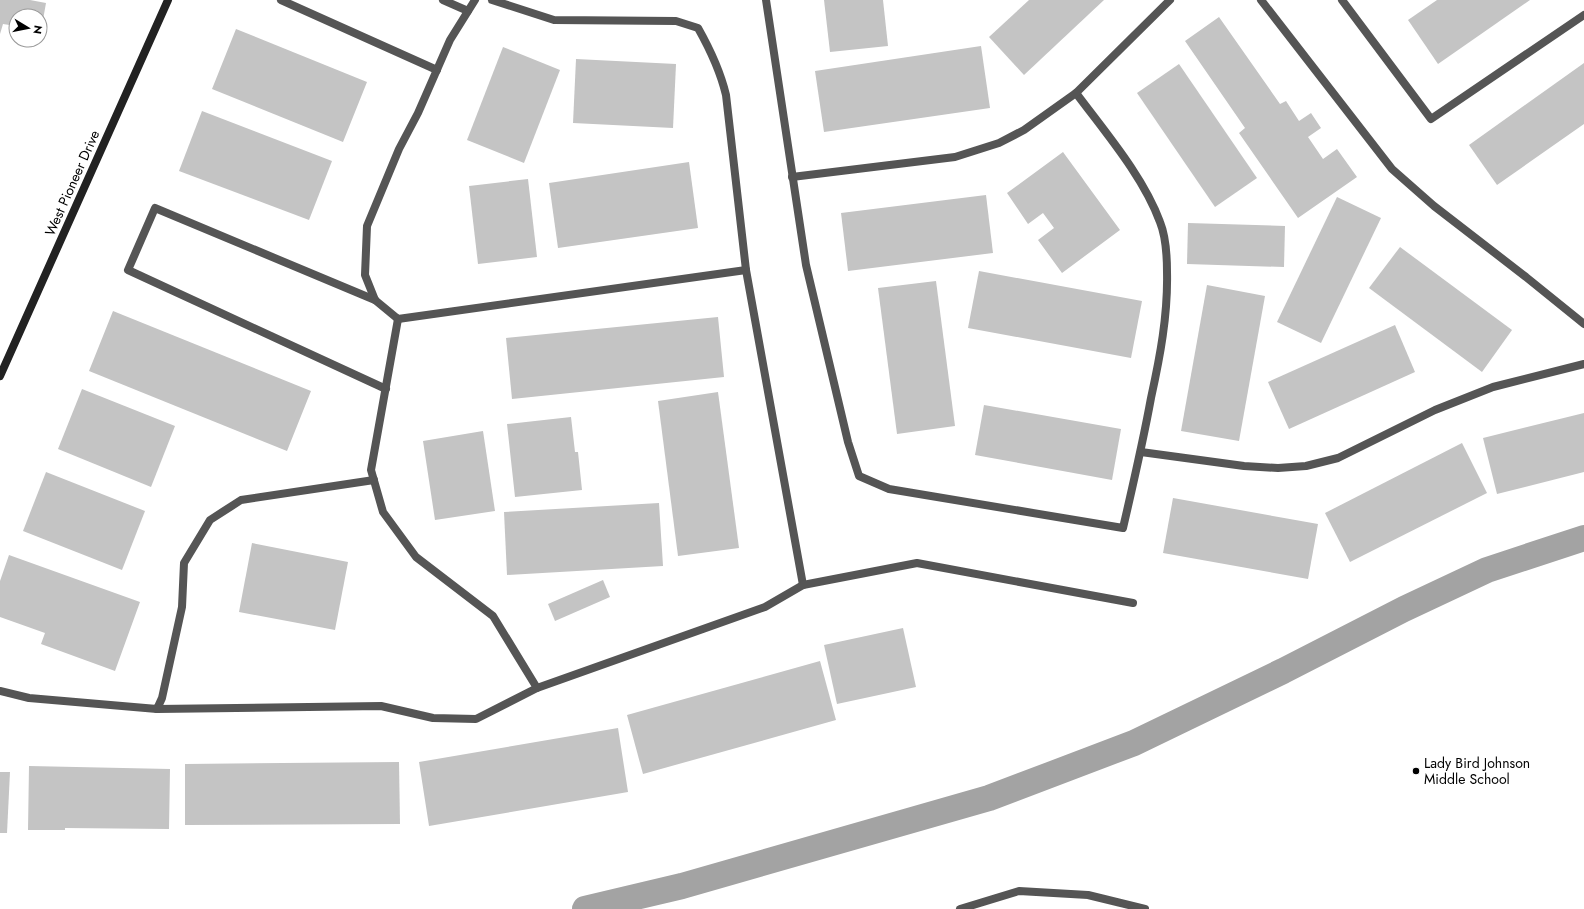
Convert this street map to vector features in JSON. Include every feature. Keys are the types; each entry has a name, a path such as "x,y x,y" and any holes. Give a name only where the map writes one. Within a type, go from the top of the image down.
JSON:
{"main road":[{"name":"West Pioneer Drive","path":"0,376 168,0"}],"lane":[{"path":"281,0 437,70"},
{"path":"443,0 468,11"},
{"path":"375,300 365,275 367,226 399,149 418,113 450,40 475,0"},
{"path":"492,0 554,20 676,21 698,28 710,48 720,71 726,95 746,270 803,585"},
{"path":"766,0 806,265 848,442 859,476 888,489 1123,528 1141,452 1157,371 1165,320 1167,284 1166,252 1161,224 1151,200 1133,172 1076,93"},
{"path":"792,177 955,157 999,143 1024,130 1076,93 1170,0"},
{"path":"1261,0 1392,169 1434,206 1526,276 1584,324"},
{"path":"1342,0 1431,119 1584,15"},
{"path":"386,389 128,270 155,208 375,300 398,319 746,270"},
{"path":"398,319 371,470 383,512 416,557 493,616 536,688"},
{"path":"1141,452 1244,466 1278,468 1306,466 1338,458 1435,410 1493,387 1584,364"},
{"path":"157,710 162,698 182,607 184,563 210,520 242,500 374,480"},
{"path":"0,691 29,698 157,710 381,706 433,718 476,719 536,688 765,607 803,585 916,563 1133,603"},
{"path":"960,909 1019,891 1088,895 1145,909"}],"building":[{"path":"0,0 30,0 46,3 45,8 8,8 8,25 3,24 0,34"},
{"path":"824,0 883,0 888,46 830,52"},
{"path":"1029,0 1104,0 1024,75 989,37"},
{"path":"1437,0 1530,0 1438,64 1408,20"},
{"path":"1219,17 1280,104 1286,101 1299,121 1311,113 1321,128 1308,137 1323,159 1337,149 1357,177 1298,218 1239,133 1245,128 1185,41"},
{"path":"236,29 367,82 343,142 212,89"},
{"path":"981,46 990,108 824,132 815,71"},
{"path":"503,47 560,70 524,163 467,140"},
{"path":"576,59 676,64 673,128 573,123"},
{"path":"1584,63 1584,124 1497,185 1469,145"},
{"path":"1179,64 1257,178 1215,207 1137,93"},
{"path":"202,111 332,161 309,220 179,171"},
{"path":"1063,152 1120,230 1062,273 1038,240 1054,228 1043,213 1028,224 1007,193"},
{"path":"689,162 698,228 558,248 549,183"},
{"path":"528,179 537,257 478,264 469,186"},
{"path":"986,195 993,253 848,271 841,213"},
{"path":"1337,197 1381,218 1321,343 1277,322"},
{"path":"1188,223 1285,226 1284,267 1187,264"},
{"path":"1400,247 1512,330 1482,372 1369,288"},
{"path":"979,271 1142,301 1131,358 968,328"},
{"path":"936,281 955,426 897,434 878,288"},
{"path":"1207,285 1265,296 1239,441 1181,431"},
{"path":"113,311 311,391 287,451 89,371"},
{"path":"718,317 724,377 512,399 506,338"},
{"path":"1395,325 1415,372 1289,429 1268,382"},
{"path":"82,389 175,426 151,487 58,449"},
{"path":"718,392 739,548 678,556 658,401"},
{"path":"984,405 1121,429 1112,480 975,455"},
{"path":"1584,413 1584,472 1497,494 1483,438"},
{"path":"571,417 575,452 578,452 582,490 515,497 507,424"},
{"path":"483,431 495,511 435,520 423,441"},
{"path":"1462,443 1487,493 1350,562 1325,513"},
{"path":"46,472 145,511 122,570 23,531"},
{"path":"1173,498 1318,524 1308,579 1163,553"},
{"path":"659,503 663,566 507,575 504,512"},
{"path":"252,543 348,562 335,630 239,612"},
{"path":"9,555 140,602 115,671 41,644 45,633 0,617 0,581"},
{"path":"603,580 610,597 555,621 548,604"},
{"path":"903,628 916,687 837,704 824,645"},
{"path":"820,661 836,720 643,774 627,715"},
{"path":"618,728 628,792 429,826 419,762"},
{"path":"399,762 400,824 185,825 185,764"},
{"path":"29,766 170,769 169,829 65,828 65,830 28,830"},
{"path":"0,772 10,772 7,833 0,833"}],"waterway":[{"path":"585,909 682,886 989,798 1134,743 1283,671 1404,609 1487,570 1584,538"}],"place":[{"name":"Lady Bird Johnson Middle School","path":"1416,771"}]}
